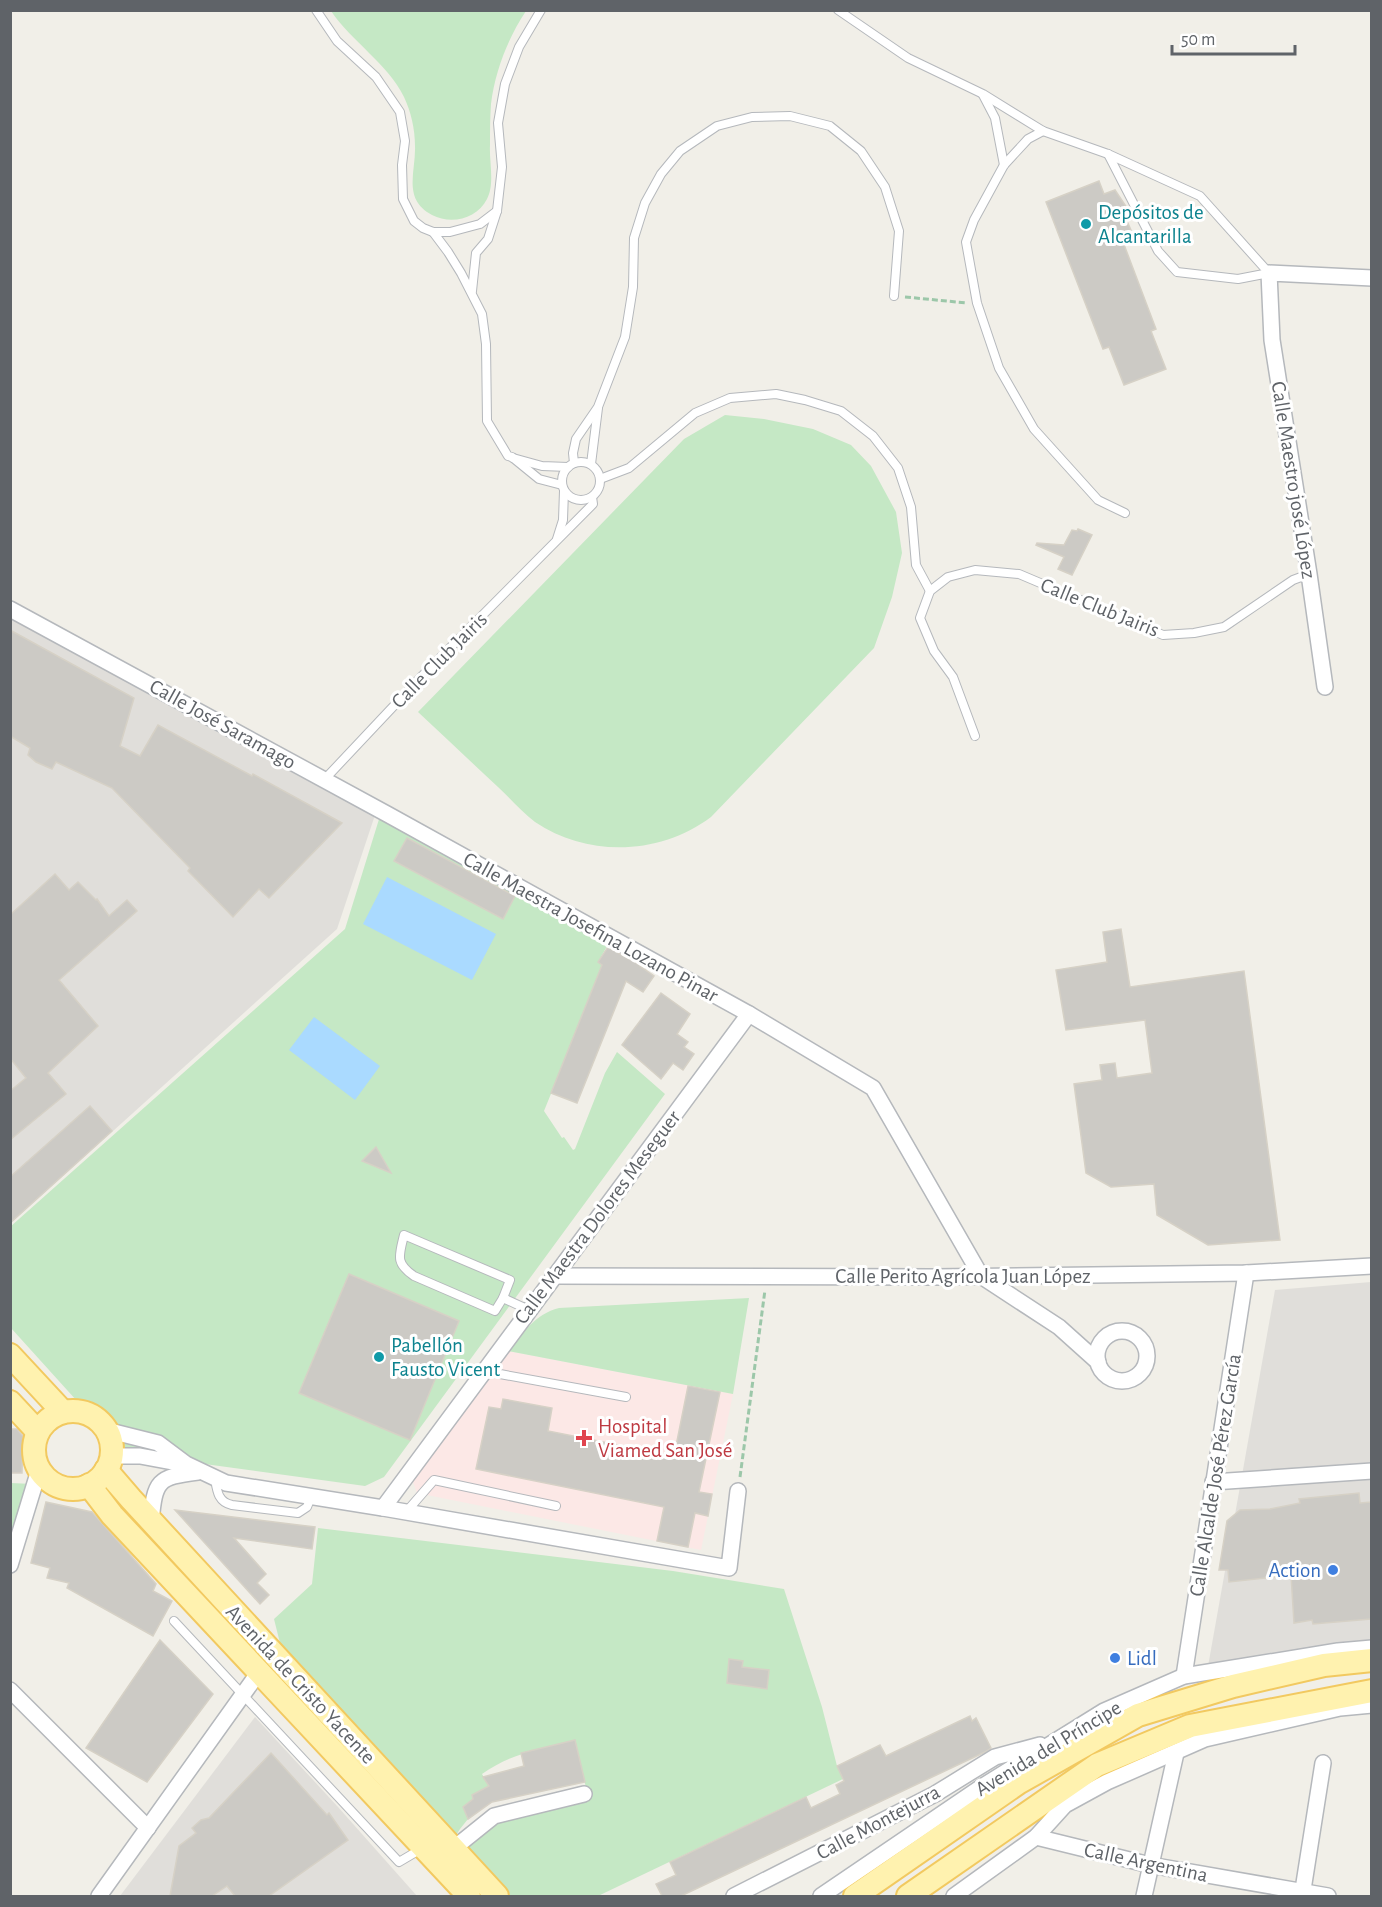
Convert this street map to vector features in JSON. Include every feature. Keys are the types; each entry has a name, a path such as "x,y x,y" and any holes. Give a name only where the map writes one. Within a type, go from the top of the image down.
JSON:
{"main road":[{"path":"10,1355 63,1412"},
{"path":"10,1402 38,1432"},
{"path":"63,1412 86,1413 98,1420 106,1430 111,1443 109,1463 100,1477 89,1485 71,1488 57,1485 39,1470 34,1454 34,1444 38,1432 49,1419 63,1412"},
{"name":"Avenida de Cristo Yacente","path":"109,1463 151,1521 497,1896"},
{"name":"Avenida de Cristo Yacente","path":"89,1485 112,1515 469,1896"},
{"name":"Avenida del Príncipe","path":"855,1896 1018,1783 1138,1715 1233,1686 1324,1665 1371,1660"},
{"name":"Avenida del Príncipe","path":"908,1896 1097,1765 1190,1726 1371,1691"}],"street":[{"path":"1269,273 1371,279"},
{"name":"Calle Maestro josé López","path":"1269,273 1272,340 1309,574 1324,687"},
{"name":"Calle José Saramago","path":"10,609 434,840"},
{"name":"Calle Maestra Josefina Lozano Pinar","path":"434,840 748,1014 873,1088 981,1276"},
{"name":"Calle Maestra Dolores Meseguer","path":"383,1508 748,1014"},
{"name":"Calle Perito Agrícola Juan López","path":"553,1276 981,1276 1246,1273 1371,1266"},
{"name":"Calle Alcalde José Pérez García","path":"1184,1676 1246,1273"},
{"path":"981,1276 1059,1327 1098,1362"},
{"path":"106,1430 159,1443 192,1468 226,1483 729,1568 738,1491"},
{"path":"109,1463 140,1456 192,1468"},
{"path":"151,1521 153,1499 158,1484 172,1475 192,1468"},
{"path":"10,1565 39,1470"},
{"path":"1214,1482 1371,1471"},
{"name":"Avenida del Príncipe","path":"821,1896 980,1788 1104,1711 1184,1676 1338,1651 1371,1648"},
{"path":"99,1896 259,1672"},
{"path":"10,1690 148,1828"},
{"path":"956,1896 1036,1837 1065,1804 1107,1782 1205,1739 1340,1708 1371,1705"},
{"name":"Calle Montejurra","path":"734,1896 935,1794 995,1757 1057,1740"},
{"path":"1144,1896 1176,1753"},
{"path":"1303,1894 1323,1763"},
{"path":"453,1850 494,1816 584,1794"},
{"name":"Calle Argentina","path":"1036,1837 1150,1864 1303,1894 1328,1896"}],"lane":[{"path":"316,10 337,41 376,77 400,112 405,141 402,165 403,199 414,220 423,228 433,232 450,231 480,224 497,211"},
{"path":"472,291 476,253 488,239 497,211 502,167 498,123 505,84 519,47 541,10"},
{"path":"838,10 908,58 983,94 1044,131 1108,154 1200,196 1269,273"},
{"path":"983,94 995,118 1004,165"},
{"path":"556,542 563,520 564,472 571,465 576,439 598,407 625,337 633,287 634,238 645,203 661,174 680,151 717,126 752,117 790,116 830,126 861,151 885,187 899,231 894,296"},
{"path":"1044,131 1028,139 1004,165 974,219 966,242 977,303 999,368 1034,429 1098,500 1125,513"},
{"path":"1108,154 1158,251 1177,272 1238,279 1269,273"},
{"path":"433,232 472,291 482,314 486,344 487,421 507,456 542,466 571,465 580,462 591,464 597,470 600,487 592,497 581,501 568,496 563,488 539,479 512,458"},
{"path":"600,479 629,468 695,413 730,398 776,394 841,411 873,436 898,468 911,507 916,565 930,591 920,618 934,651 953,677 975,736"},
{"path":"591,464 598,407"},
{"name":"Calle Club Jairis","path":"324,780 421,677 593,504 592,497"},
{"name":"Calle Club Jairis","path":"930,591 948,577 975,570 1019,574 1163,635 1194,633 1224,627 1293,579 1309,574"},
{"path":"404,1235 510,1280 503,1298 495,1311 414,1276 403,1268 398,1257 404,1235"},
{"path":"503,1298 529,1310"},
{"path":"486,1367 500,1374 626,1397"},
{"path":"406,1512 434,1480 556,1506"},
{"path":"174,1620 399,1862 423,1848"}],"path":[{"path":"894,296 977,303"},
{"path":"738,1491 767,1276"}],"shaded area":[{"path":"10,617 375,815 337,929 11,1223"},
{"path":"1371,1282 1371,1652 1207,1672 1275,1290"},
{"name":"Hospital Viamed San José","path":"508,1351 733,1394 701,1550 417,1493 413,1482"},
{"path":"255,1717 338,1807 417,1896 120,1896"}],"green space":[{"path":"331,11 526,11 508,44 496,79 490,114 491,186 487,199 477,211 463,218 447,220 432,215 417,201 413,184 414,133 411,115 404,97 379,63"},
{"path":"725,415 764,419 813,429 851,445 871,466 896,512 902,553 892,597 874,648 711,817 691,830 647,845 624,847 578,842 556,834 530,818 418,712 684,439"},
{"path":"380,816 610,941 598,962 603,965 544,1111 573,1150 605,1073 617,1052 665,1094 384,1477 365,1486 124,1453 11,1328 10,1227 345,929"},
{"path":"749,1298 733,1394 508,1351 536,1319 559,1308"},
{"path":"11,1483 33,1484 11,1547"},
{"path":"318,1528 673,1571 784,1589 822,1707 837,1766 843,1779 598,1896 504,1896 462,1851 500,1820 510,1815 589,1801 575,1740 516,1756 482,1774 489,1786 472,1795 473,1799 464,1807 468,1819 453,1840 281,1647 274,1619 312,1584"}],"water":[{"path":"387,877 496,934 472,980 363,924"},
{"path":"314,1017 380,1066 355,1100 289,1050"}],"building":[{"path":"1099,181 1104,194 1115,190 1127,208 1122,210 1131,230 1120,234 1156,329 1151,331 1166,369 1124,385 1109,347 1103,349 1046,202"},
{"path":"1078,529 1092,535 1072,575 1058,569 1064,557 1036,545 1037,543 1064,545 1072,530 1077,531"},
{"path":"10,630 134,698 120,746 140,756 158,725 342,823 269,898 259,889 233,917 188,871 190,868 112,788 56,762 52,769 36,762 28,755 30,748 10,736"},
{"path":"407,838 515,896 503,919 394,861"},
{"path":"55,874 69,890 78,882 97,899 109,916 127,900 137,911 59,980 98,1026 48,1073 66,1094 10,1140 10,1091 26,1078 10,1058 10,915"},
{"path":"1121,929 1130,987 1244,971 1280,1240 1208,1245 1157,1215 1154,1184 1111,1187 1086,1173 1074,1084 1102,1080 1100,1065 1115,1063 1117,1078 1152,1073 1145,1020 1066,1030 1056,970 1107,962 1103,932"},
{"path":"608,947 640,965 654,976 643,992 626,981 577,1103 551,1093 602,965 598,962"},
{"path":"661,993 690,1014 677,1034 688,1042 684,1047 694,1054 683,1070 673,1063 661,1079 622,1045"},
{"path":"90,1106 112,1131 10,1223 10,1177"},
{"path":"376,1147 391,1173 362,1161"},
{"name":"Pabellón Fausto Vicent","path":"349,1274 459,1321 410,1440 299,1393"},
{"path":"688,1386 720,1392 699,1492 712,1494 708,1516 695,1513 688,1547 657,1541 664,1507 476,1469 489,1407 501,1409 503,1399 552,1408 548,1431 674,1456"},
{"path":"10,1429 17,1429 23,1436 22,1473 10,1473"},
{"path":"1359,1493 1360,1503 1371,1502 1371,1619 1313,1624 1312,1620 1294,1623 1291,1575 1229,1582 1228,1570 1219,1570 1227,1521 1240,1510 1270,1509 1300,1503 1299,1499"},
{"path":"46,1502 92,1512 156,1584 153,1591 172,1601 153,1636 67,1588 69,1583 47,1578 50,1568 31,1563"},
{"path":"175,1510 315,1527 312,1549 234,1538 266,1574 257,1583 269,1595 260,1604"},
{"path":"160,1640 213,1694 147,1782 86,1748"},
{"path":"729,1659 743,1661 742,1667 769,1670 767,1689 727,1683"},
{"path":"970,1716 972,1721 976,1718 991,1748 985,1752 681,1896 662,1896 656,1884 676,1875 670,1862 806,1797 811,1808 840,1794 836,1785 844,1781 837,1766 880,1745 886,1756"},
{"path":"575,1740 585,1782 492,1802 468,1819 463,1807 473,1799 472,1795 489,1786 483,1777 524,1766 521,1753"},
{"path":"271,1753 327,1815 329,1813 348,1840 269,1896 235,1896 227,1886 212,1896 170,1896 179,1846 196,1833 192,1828 201,1820 209,1818"}],"place":[{"name":"Depósitos de Alcantarilla","path":"1086,224"},
{"name":"Pabellón Fausto Vicent","path":"379,1357"},
{"name":"Hospital Viamed San José","path":"584,1438"},
{"name":"Action","path":"1333,1570"},
{"name":"Lidl","path":"1115,1658"}]}
